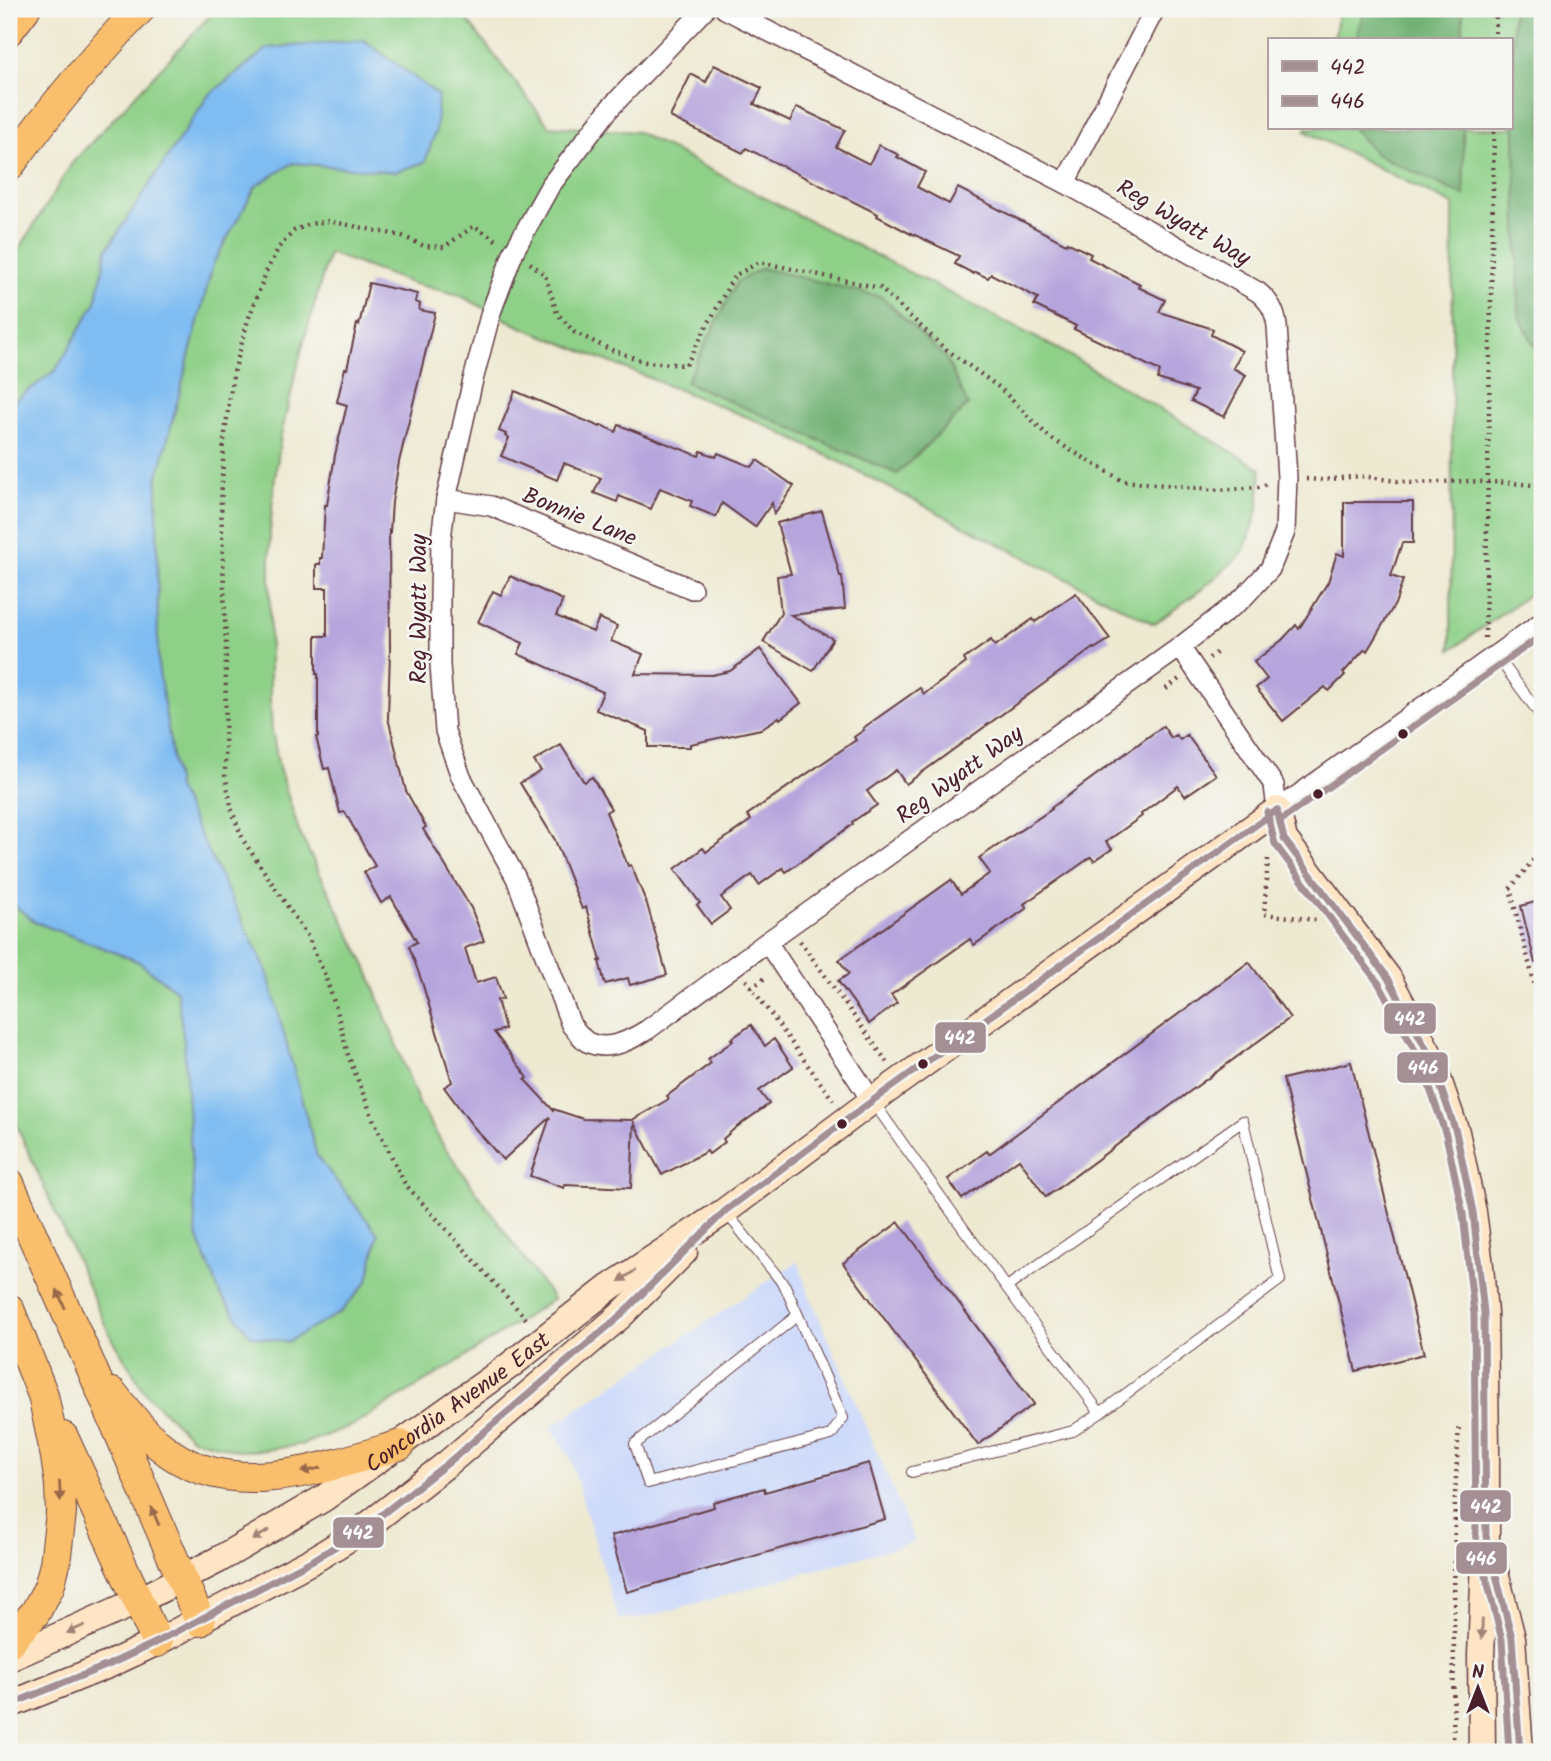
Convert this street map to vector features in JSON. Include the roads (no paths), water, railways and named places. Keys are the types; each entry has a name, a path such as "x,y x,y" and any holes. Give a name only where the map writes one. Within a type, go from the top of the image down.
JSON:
{"main road":[{"path":"9,30 25,9"},
{"path":"9,166 46,114 140,9"},
{"path":"9,184 46,114"},
{"path":"9,1183 200,1621"},
{"path":"9,1309 43,1395 157,1643"},
{"path":"89,1362 124,1408 159,1446 174,1457 209,1471 229,1476 259,1478 296,1473 321,1469 400,1445"},
{"path":"9,1642 35,1613 49,1587 55,1564 61,1513 60,1485 43,1395"}],"street":[{"name":"Reg Wyatt Way","path":"705,9 610,108 550,186 514,251 491,312 472,384 446,499 441,539 440,665 445,731 461,777 516,878 571,1025 586,1041 608,1047 632,1039 647,1030 1180,647 1242,599 1270,569 1285,532 1287,477 1277,326 1276,313 1268,301 1258,292 1065,183 725,9"},
{"path":"1065,183 1155,9"},
{"name":"Bonnie Lane","path":"446,499 491,506 692,589"},
{"name":"Concordia Avenue East","path":"9,1658 138,1601 218,1560 324,1498 539,1345 610,1287 725,1211 872,1101 1542,622"},
{"path":"1180,647 1274,785 1284,839 1388,978 1430,1056 1455,1132 1473,1212 1484,1313 1486,1536 1481,1654 1482,1752"},
{"path":"767,942 872,1101"},
{"name":"Concordia Avenue East","path":"9,1705 157,1643 315,1559 362,1530 448,1463 620,1316 725,1211"},
{"path":"1486,1536 1512,1638 1520,1752"}],"lane":[{"path":"1490,659 1542,717"},
{"path":"872,1101 1100,1413"},
{"path":"912,1472 1073,1431 1280,1280 1243,1121 1007,1287"},
{"path":"725,1211 785,1286 798,1315 843,1419 831,1435 648,1483 635,1444 798,1315"}],"water":[{"path":"364,40 438,95 436,130 425,162 395,172 293,163 256,186 213,264 157,480 158,665 177,788 267,971 317,1156 378,1234 368,1281 341,1312 287,1342 251,1336 220,1294 196,1233 184,1043 177,991 137,961 35,922 9,901 9,411 14,401 56,370 96,302 107,249 208,96 268,48"}]}
